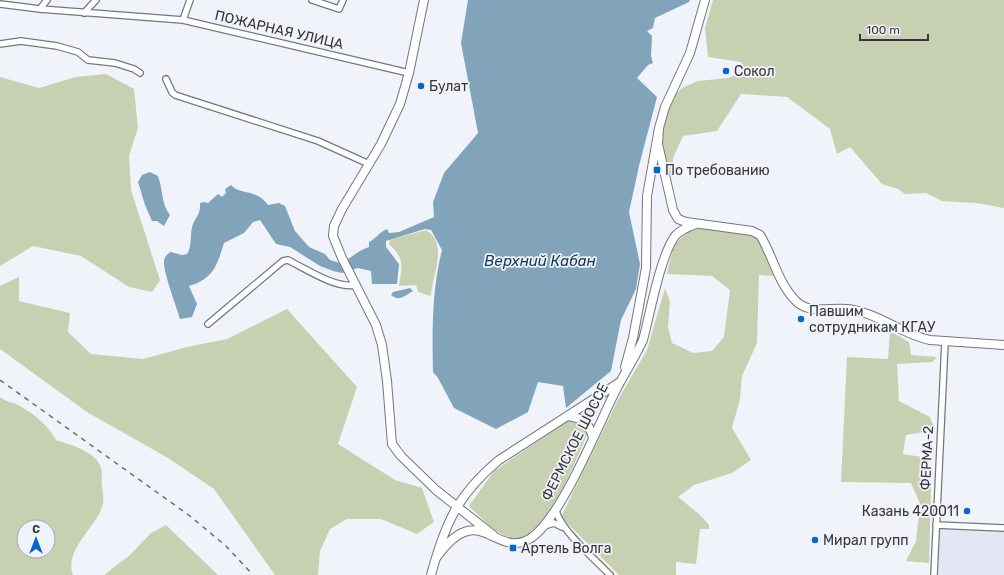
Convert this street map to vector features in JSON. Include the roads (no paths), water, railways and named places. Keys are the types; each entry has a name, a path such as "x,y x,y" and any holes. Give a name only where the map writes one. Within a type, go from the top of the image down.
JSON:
{"street":[{"path":"40,9 47,0"},
{"path":"84,13 96,0"},
{"path":"183,20 190,0"},
{"path":"312,0 339,9 342,0"},
{"path":"424,0 409,73 400,104 381,144 342,209 334,226 335,243 376,325 382,346 388,381 392,444 401,456 436,490 447,507 450,517"},
{"name":"ФЕРМСКОЕ ШОССЕ","path":"431,575 450,517 476,480 494,464 621,380 633,338 646,268 647,196 659,128 665,107 690,53 705,0"},
{"name":"ПОЖАРНАЯ УЛИЦА","path":"0,4 84,13 183,20 409,73"},
{"path":"0,44 21,41 57,46 78,52 88,60 115,63 134,69 140,73"},
{"path":"166,79 175,95 318,141 370,164"},
{"path":"659,128 658,144 665,169 673,210 678,219 696,224 752,231 760,235 788,292 794,300 806,309 847,309 870,314 918,337 945,342 1004,345"},
{"name":"ФЕРМСКОЕ ШОССЕ","path":"436,558 447,543 460,532 475,530 507,541 519,542 530,538 544,526 573,480 621,380 643,340 668,249 676,235 683,229 696,224"},
{"path":"208,324 283,261 288,260 333,282 349,286 356,285"},
{"name":"ФЕРМА-2","path":"934,575 945,342"},
{"path":"567,416 584,420 590,427 593,438"},
{"name":"ФЕРМСКОЕ ШОССЕ","path":"436,490 456,508 493,535"},
{"path":"556,509 559,521 566,530 610,575"},
{"path":"544,526 557,523 566,530"},
{"path":"936,525 1004,528"}],"water":[{"name":"Верхний Кабан","path":"468,0 690,0 689,2 655,18 653,28 647,31 652,36 651,56 653,63 648,65 637,78 657,97 629,212 640,264 636,289 621,320 611,371 566,408 563,386 538,382 528,412 496,429 454,408 438,378 433,372 434,295 442,250 431,230 425,229 386,241 386,247 399,264 397,284 372,284 371,271 358,268 342,273 320,266 290,247 276,244 260,220 253,222 244,233 224,243 216,265 204,280 189,286 197,304 192,317 180,319 164,266 166,255 171,252 182,255 187,254 189,251 192,227 199,213 200,203 208,203 218,194 222,197 226,193 225,189 231,185 239,190 254,194 264,200 268,205 279,203 285,206 295,231 309,247 325,254 330,260 340,263 361,250 369,247 369,242 387,229 389,233 399,232 434,217 433,202 444,173 478,133 461,43"},
{"path":"150,172 158,176 165,206 170,215 164,226 157,221 152,221 138,182 142,175"},
{"path":"410,288 413,291 402,298 397,298 391,295 393,292"}],"railway":[{"path":"0,380 190,516 226,546 253,575"}],"place":[{"name":"Сокол","path":"726,71"},
{"name":"Булат","path":"421,86"},
{"name":"По требованию","path":"657,170"},
{"name":"Павшим сотрудникам КГАУ","path":"801,319"},
{"name":"Казань 420011","path":"967,511"},
{"name":"Мирал групп","path":"815,540"},
{"name":"Артель Волга","path":"513,548"}]}
